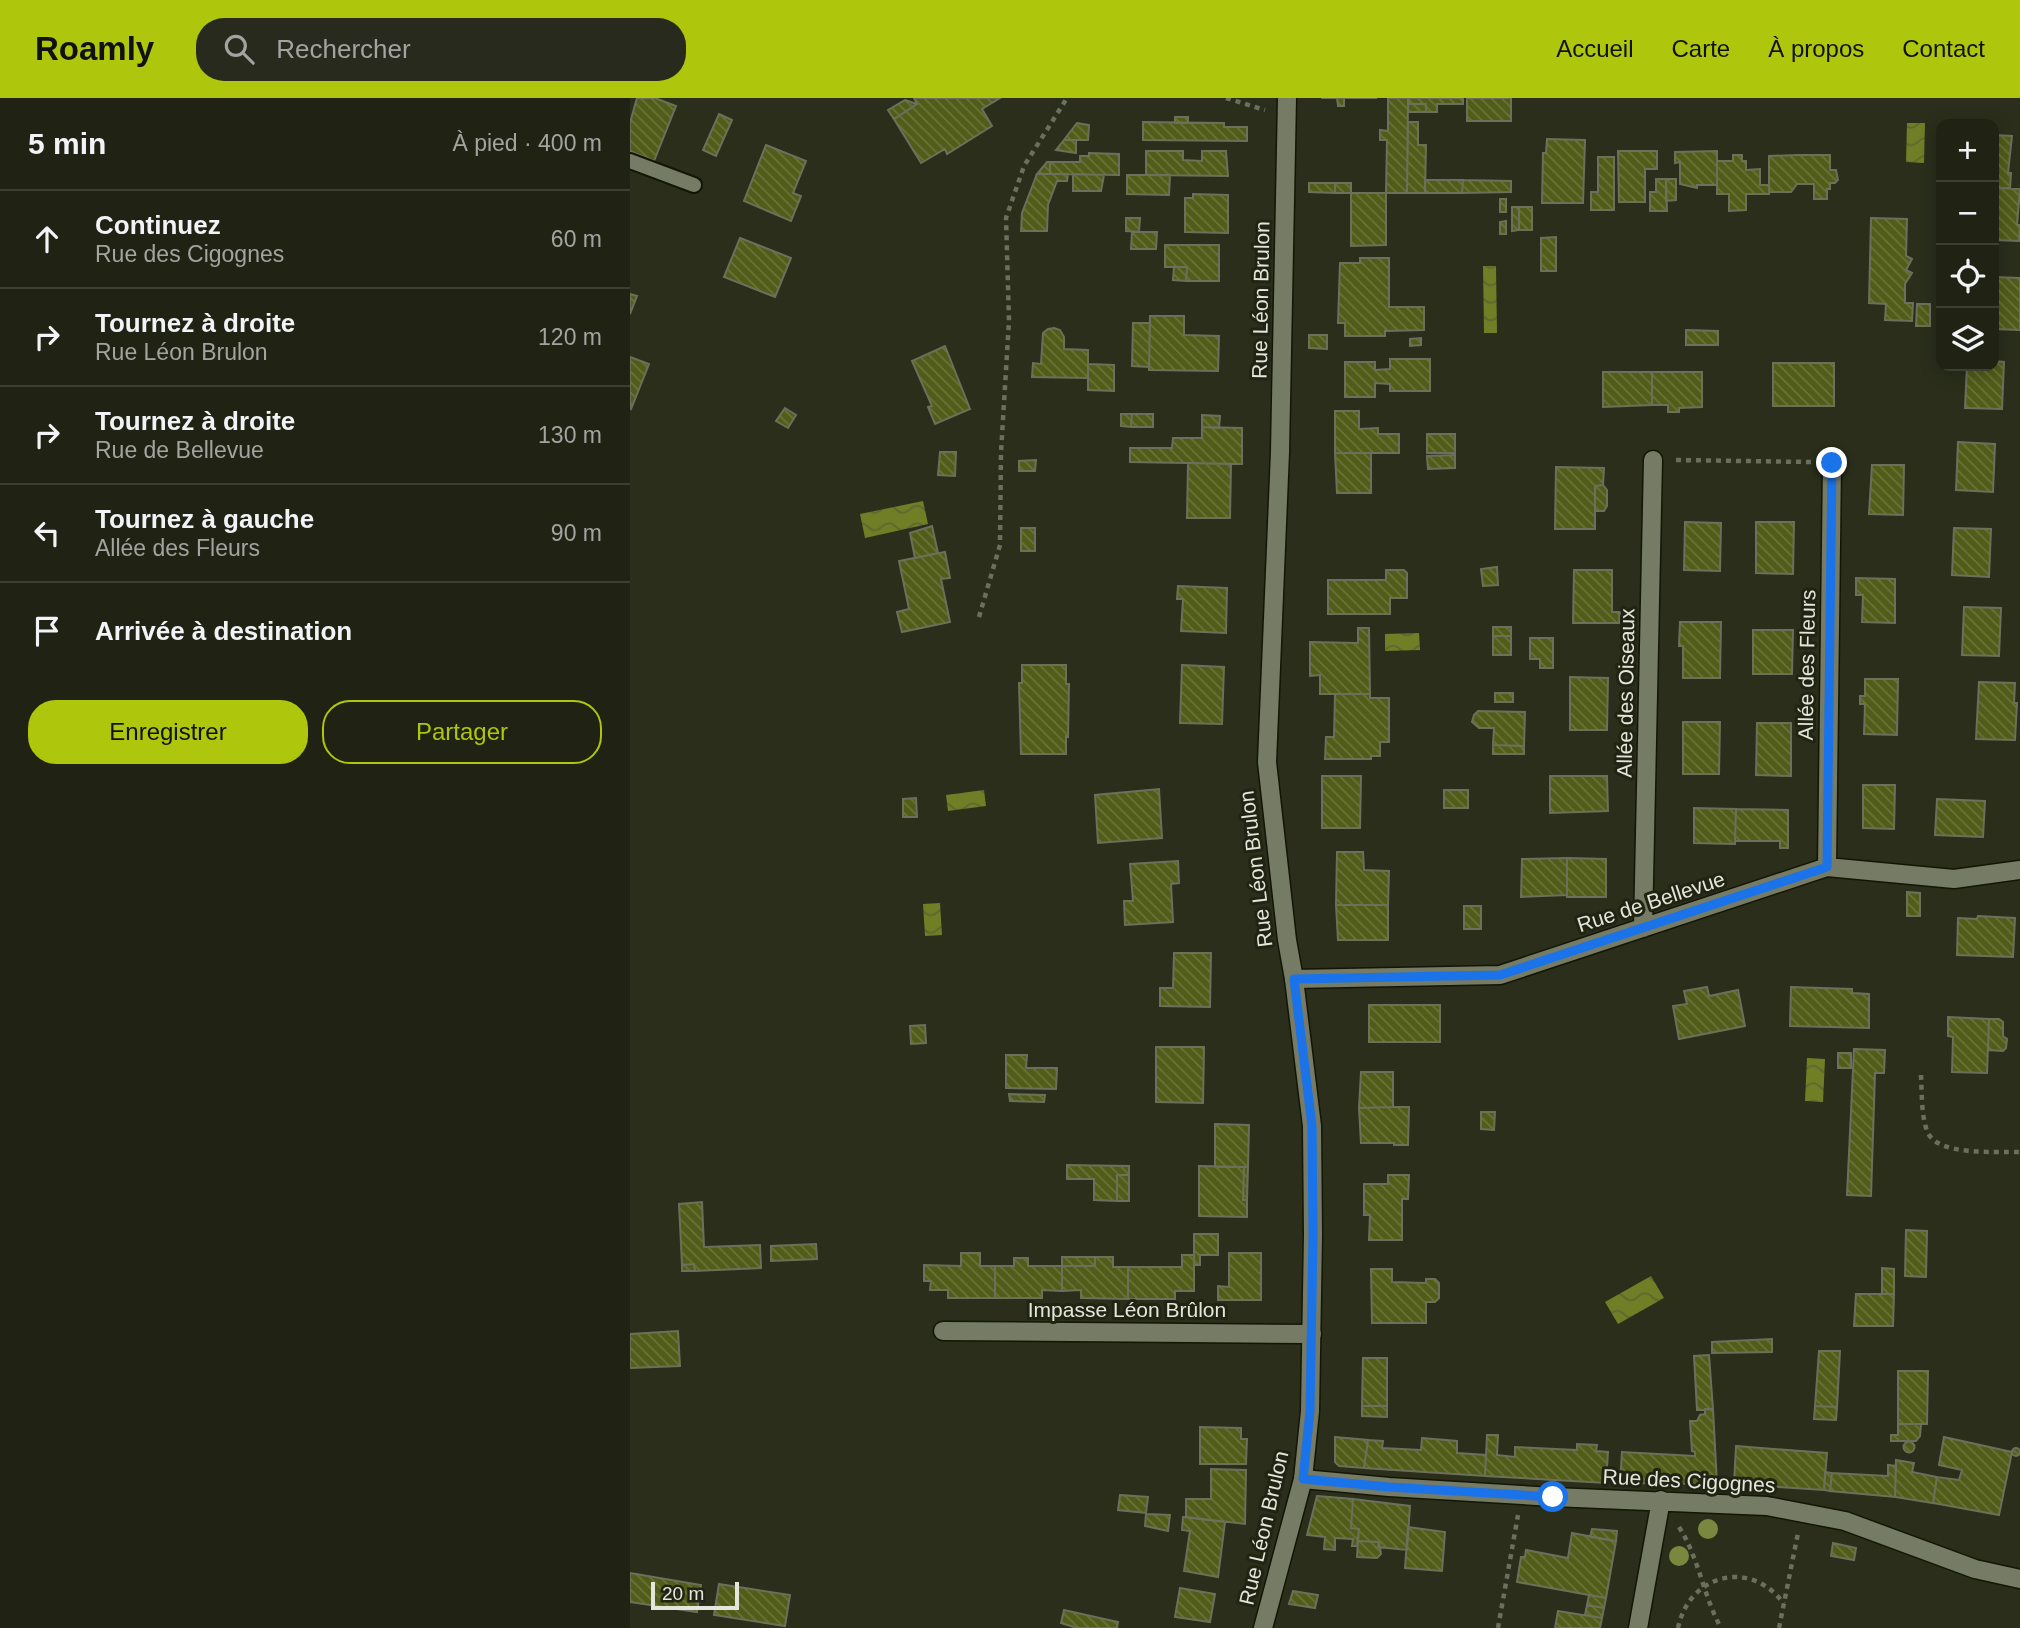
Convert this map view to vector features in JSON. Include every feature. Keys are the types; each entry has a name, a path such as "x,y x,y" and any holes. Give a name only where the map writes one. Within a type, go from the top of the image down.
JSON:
{"street":[{"name":"Rue Léon Brulon","path":"1263,1628 1303,1479 1310,1411 1312,1334 1312,1126 1267,762 1280,452 1287,98"},
{"name":"Allée des Oiseaux","path":"1643,928 1653,460"},
{"name":"Allée des Fleurs","path":"1827,867 1832,463"},
{"name":"Rue de Bellevue","path":"1294,979 1500,975 1827,867 1954,878 2020,870"},
{"name":"Impasse Léon Brûlon","path":"943,1331 1312,1334"},
{"name":"Rue des Cigognes","path":"1303,1479 1522,1495 1767,1506 1802,1511 1861,1526 1975,1569 2020,1579"},
{"path":"1639,1628 1661,1500"}],"lane":[{"path":"630,161 694,184"}],"path":[{"path":"979,617 1000,545 1001,452 1009,321 1006,218 1024,166 1067,98"},
{"path":"1226,98 1287,117"},
{"path":"1653,460 1832,463"},
{"path":"1922,1075 1923,1117 1928,1134 1939,1145 1955,1150 2020,1152"},
{"path":"1498,1628 1522,1495"},
{"path":"1661,1500 1687,1539 1703,1588 1721,1628"},
{"path":"1779,1628 1802,1511"},
{"path":"1678,1628 1690,1600 1703,1588 1724,1577 1753,1578 1766,1584 1784,1604"}],"water":[{"path":"1907,123 1925,123 1924,163 1906,162"},
{"path":"1483,266 1496,266 1497,333 1484,333"},
{"path":"923,501 928,524 865,538 860,514"},
{"path":"1419,633 1420,650 1385,651 1385,634"},
{"path":"984,790 986,806 948,811 946,795"},
{"path":"940,903 942,935 925,936 923,904"},
{"path":"1807,1058 1825,1059 1823,1102 1805,1101"},
{"path":"1651,1276 1664,1298 1618,1324 1605,1302"}],"building":[{"path":"637,98 655,98 676,106 654,161 630,151 630,123"},
{"path":"914,98 1000,98 982,109 992,126 947,154 945,149 921,163 894,119 917,104"},
{"path":"1337,98 1344,98 1344,106 1338,106"},
{"path":"1388,98 1408,98 1407,193 1386,193 1387,140 1380,140 1380,130 1388,131"},
{"path":"1409,98 1463,98 1463,104 1437,104 1437,112 1426,112 1426,104 1409,104"},
{"path":"1467,98 1511,98 1511,121 1467,121"},
{"path":"905,100 917,104 894,119 888,110"},
{"path":"1408,104 1426,104 1426,112 1408,112"},
{"path":"719,114 732,120 716,156 703,150"},
{"path":"1175,117 1188,117 1188,123 1175,123"},
{"path":"1143,122 1224,123 1224,127 1247,127 1247,141 1143,140"},
{"path":"1408,122 1418,122 1418,145 1426,145 1425,193 1407,193"},
{"path":"1077,123 1089,125 1088,140 1064,140"},
{"path":"1999,135 2012,136 2008,173 2011,173 2010,188 1999,188"},
{"path":"1547,139 1585,140 1583,203 1542,203 1543,153 1546,153"},
{"path":"1064,140 1076,140 1076,153 1056,150"},
{"path":"766,145 806,161 793,193 801,196 791,221 744,201"},
{"path":"1146,151 1183,151 1183,160 1202,161 1202,151 1226,151 1228,176 1146,175"},
{"path":"1618,151 1657,151 1657,169 1645,169 1645,202 1619,202"},
{"path":"1717,151 1717,185 1697,185 1697,188 1680,184 1680,162 1675,163 1675,152"},
{"path":"1089,153 1119,154 1119,175 1050,174 1050,162 1080,162 1080,156 1089,156"},
{"path":"1733,155 1742,155 1742,161 1746,161 1746,170 1760,169 1760,185 1769,185 1769,194 1746,194 1746,210 1729,211 1729,194 1717,194 1717,161 1733,161"},
{"path":"1830,155 1830,170 1836,170 1838,180 1830,183 1827,199 1814,199 1814,184 1797,184 1791,192 1769,192 1769,156"},
{"path":"1598,157 1614,157 1614,210 1591,210 1591,192 1598,192"},
{"path":"1050,162 1050,174 1037,174"},
{"path":"1037,174 1068,174 1067,181 1057,181 1048,205 1047,231 1021,231 1022,213"},
{"path":"1073,174 1104,175 1101,191 1073,191"},
{"path":"1127,175 1170,175 1169,195 1127,194"},
{"path":"1656,179 1666,179 1667,211 1650,211 1650,192 1656,192"},
{"path":"1666,179 1676,179 1676,200 1666,201"},
{"path":"1425,180 1463,180 1462,193 1425,193"},
{"path":"1463,180 1511,181 1511,192 1462,193"},
{"path":"1309,183 1335,183 1335,193 1309,192"},
{"path":"1335,183 1351,183 1351,193 1335,193"},
{"path":"1999,188 2020,189 2017,225 2020,225 2019,241 1999,240"},
{"path":"1351,193 1386,193 1386,245 1351,246"},
{"path":"1193,194 1228,195 1228,233 1185,232 1185,198 1193,198"},
{"path":"1500,199 1506,199 1506,212 1500,212"},
{"path":"1512,207 1519,207 1519,230 1512,231"},
{"path":"1519,207 1532,207 1532,230 1519,230"},
{"path":"1126,218 1140,218 1139,232 1126,231"},
{"path":"1871,218 1907,219 1906,256 1912,259 1906,270 1912,273 1905,284 1905,303 1913,303 1912,321 1885,320 1886,304 1869,303"},
{"path":"1506,221 1506,234 1500,234 1500,222"},
{"path":"1132,232 1157,232 1156,249 1131,249"},
{"path":"1556,237 1556,271 1541,271 1541,238"},
{"path":"740,238 791,258 775,297 724,277"},
{"path":"1165,245 1219,245 1219,281 1186,281 1187,267 1165,267"},
{"path":"1360,258 1389,258 1389,307 1424,307 1424,330 1385,331 1385,336 1345,336 1345,323 1338,323 1340,263 1360,263"},
{"path":"1174,267 1187,267 1186,281 1173,280"},
{"path":"1999,277 2020,278 2020,330 1999,329"},
{"path":"630,294 637,296 630,314"},
{"path":"1917,304 1930,304 1930,326 1916,326"},
{"path":"1150,316 1184,316 1184,335 1219,336 1218,371 1149,370"},
{"path":"1133,323 1150,323 1149,367 1132,366"},
{"path":"1054,328 1060,330 1064,337 1064,349 1088,350 1088,378 1032,377 1033,363 1041,364 1043,333"},
{"path":"1686,330 1718,331 1718,345 1686,345"},
{"path":"1309,335 1327,335 1327,349 1309,348"},
{"path":"1421,338 1421,345 1410,346 1410,339"},
{"path":"945,346 970,409 935,424 928,407 932,406 912,361"},
{"path":"630,357 649,364 631,409 630,408"},
{"path":"1390,359 1430,359 1430,391 1390,391 1390,384 1375,383 1375,397 1345,397 1345,362 1375,362 1375,370 1390,369"},
{"path":"1999,362 2004,362 2002,409 1965,408 1967,371 1999,371"},
{"path":"1773,363 1834,363 1834,406 1773,406"},
{"path":"1088,364 1114,365 1114,391 1088,390"},
{"path":"1603,372 1652,372 1652,405 1603,407"},
{"path":"1652,372 1702,372 1702,407 1679,408 1679,412 1668,412 1668,405 1652,405"},
{"path":"785,408 796,415 788,428 776,421"},
{"path":"1335,411 1359,411 1359,429 1378,428 1378,434 1399,434 1399,453 1335,453"},
{"path":"1121,414 1132,414 1131,427 1121,426"},
{"path":"1132,414 1153,414 1153,427 1131,427"},
{"path":"1202,415 1220,416 1219,428 1202,427"},
{"path":"1202,427 1242,428 1242,464 1130,462 1130,448 1172,448 1173,438 1202,438"},
{"path":"1427,434 1455,434 1455,453 1427,453"},
{"path":"1958,442 1995,444 1993,492 1956,490"},
{"path":"940,452 956,452 955,476 938,475"},
{"path":"1335,453 1371,453 1371,493 1337,493"},
{"path":"1455,455 1455,468 1428,469 1427,456"},
{"path":"1036,460 1035,471 1019,471 1019,461"},
{"path":"1188,463 1231,464 1230,518 1187,518"},
{"path":"1872,465 1904,465 1903,515 1869,514"},
{"path":"1556,467 1604,468 1603,485 1595,486 1595,529 1555,529"},
{"path":"1603,485 1607,490 1607,506 1604,511 1595,511 1595,486"},
{"path":"1685,522 1721,523 1720,571 1684,570"},
{"path":"1756,522 1794,522 1793,574 1756,573"},
{"path":"932,526 938,553 915,558 910,533"},
{"path":"1021,528 1035,528 1035,551 1021,551"},
{"path":"1954,528 1991,529 1989,577 1952,575"},
{"path":"945,552 950,578 941,579 950,622 902,632 897,612 909,609 899,561"},
{"path":"1497,567 1498,585 1483,586 1481,569"},
{"path":"1386,570 1404,570 1407,573 1407,598 1390,598 1390,614 1328,614 1328,580 1386,580"},
{"path":"1574,570 1612,570 1612,612 1620,612 1619,623 1573,623"},
{"path":"1856,578 1895,579 1895,623 1862,622 1863,595 1856,595"},
{"path":"1178,586 1227,588 1226,633 1181,631 1183,599 1177,599"},
{"path":"1964,607 2001,608 1999,656 1962,655"},
{"path":"1680,622 1721,622 1720,678 1683,678 1683,646 1679,646"},
{"path":"1493,627 1511,627 1511,636 1493,636"},
{"path":"1358,628 1369,628 1370,694 1320,694 1320,675 1310,676 1310,642 1358,643"},
{"path":"1753,630 1793,630 1792,674 1753,674"},
{"path":"1493,636 1511,636 1511,655 1493,655"},
{"path":"1530,638 1553,638 1553,668 1540,668 1540,659 1530,659"},
{"path":"1022,665 1066,665 1066,684 1069,684 1066,754 1021,754 1019,683 1022,683"},
{"path":"1182,665 1224,667 1222,724 1180,723"},
{"path":"1570,677 1608,678 1607,730 1570,730"},
{"path":"1865,679 1898,679 1897,735 1864,734 1865,704 1860,704 1860,696 1865,696"},
{"path":"1979,682 2015,683 2015,740 1976,739"},
{"path":"1495,693 1513,693 1513,702 1495,702"},
{"path":"1335,694 1370,694 1370,698 1389,698 1389,742 1380,742 1380,756 1371,756 1371,759 1325,759 1326,737 1334,737"},
{"path":"1478,711 1525,712 1524,746 1493,745 1494,728 1479,728 1472,722"},
{"path":"1683,722 1720,722 1719,774 1683,774"},
{"path":"1757,723 1791,723 1791,776 1756,775"},
{"path":"1493,745 1524,746 1524,754 1493,754"},
{"path":"1322,776 1361,776 1360,828 1322,828"},
{"path":"1550,776 1607,776 1608,811 1550,813"},
{"path":"1863,785 1895,785 1894,829 1863,828"},
{"path":"1159,789 1162,838 1098,843 1095,795"},
{"path":"1444,790 1468,790 1468,808 1444,808"},
{"path":"916,798 917,817 903,817 903,799"},
{"path":"1937,799 1985,801 1983,837 1935,835"},
{"path":"1694,808 1736,809 1735,844 1694,843"},
{"path":"1736,809 1788,810 1788,848 1780,848 1780,841 1735,841"},
{"path":"1337,852 1363,852 1364,870 1389,871 1388,905 1336,905"},
{"path":"1567,858 1606,859 1606,897 1567,897"},
{"path":"1567,858 1567,895 1521,897 1522,859"},
{"path":"1178,861 1179,883 1171,884 1173,922 1125,925 1124,901 1133,901 1130,864"},
{"path":"1907,892 1920,893 1920,916 1907,916"},
{"path":"1336,905 1388,905 1388,940 1338,940"},
{"path":"1464,906 1481,906 1481,929 1464,929"},
{"path":"1978,916 2015,918 2013,957 1957,955 1958,918 1977,919"},
{"path":"1174,953 1211,953 1210,1007 1160,1006 1160,988 1173,988"},
{"path":"1707,987 1709,996 1738,990 1745,1026 1679,1039 1673,1006 1687,1004 1684,991"},
{"path":"1791,987 1852,989 1852,993 1869,994 1869,1028 1790,1026"},
{"path":"1369,1005 1440,1005 1440,1042 1369,1042"},
{"path":"1948,1017 1989,1019 1987,1073 1952,1072 1953,1037 1948,1036"},
{"path":"1989,1019 2003,1022 2003,1036 2007,1039 2003,1051 1988,1050"},
{"path":"925,1025 926,1043 911,1044 910,1026"},
{"path":"1156,1047 1204,1047 1203,1103 1156,1102"},
{"path":"1854,1049 1885,1050 1884,1073 1875,1073 1871,1196 1847,1195"},
{"path":"1838,1053 1851,1053 1851,1068 1838,1068"},
{"path":"1006,1055 1027,1055 1026,1068 1057,1068 1056,1089 1006,1088"},
{"path":"1361,1072 1393,1072 1393,1107 1359,1108"},
{"path":"1009,1094 1045,1095 1044,1102 1010,1101"},
{"path":"1409,1107 1408,1145 1361,1143 1359,1108"},
{"path":"1481,1112 1495,1112 1494,1130 1481,1129"},
{"path":"1215,1124 1249,1125 1248,1167 1215,1167"},
{"path":"1067,1165 1129,1166 1129,1175 1117,1175 1117,1201 1094,1200 1094,1179 1067,1179"},
{"path":"1199,1166 1244,1167 1243,1200 1247,1200 1247,1217 1199,1216"},
{"path":"1244,1167 1248,1167 1247,1200 1243,1200"},
{"path":"1117,1175 1129,1175 1129,1201 1117,1201"},
{"path":"1388,1175 1409,1175 1408,1199 1402,1199 1402,1240 1369,1240 1370,1215 1364,1215 1364,1184 1388,1184"},
{"path":"702,1202 704,1247 760,1245 761,1268 695,1271 694,1264 682,1265 679,1204"},
{"path":"1906,1230 1927,1231 1926,1277 1905,1276"},
{"path":"1194,1234 1218,1234 1218,1255 1200,1255 1200,1265 1194,1265"},
{"path":"816,1244 817,1259 771,1261 771,1246"},
{"path":"961,1253 980,1253 980,1266 995,1266 995,1298 948,1298 948,1290 930,1290 931,1281 924,1281 924,1265 961,1266"},
{"path":"1229,1253 1261,1253 1261,1300 1218,1300 1218,1286 1229,1287"},
{"path":"1182,1255 1194,1255 1194,1291 1175,1291 1175,1299 1128,1299 1128,1267 1182,1267"},
{"path":"1062,1257 1095,1257 1095,1266 1062,1266"},
{"path":"1095,1257 1113,1257 1113,1267 1128,1267 1128,1299 1081,1298 1081,1290 1062,1291 1062,1266 1095,1266"},
{"path":"1014,1258 1028,1258 1028,1266 1062,1266 1062,1291 1042,1290 1042,1298 995,1298 995,1266 1014,1266"},
{"path":"694,1264 695,1271 682,1271 682,1265"},
{"path":"1882,1268 1894,1269 1894,1294 1882,1294"},
{"path":"1371,1269 1392,1269 1392,1282 1426,1283 1426,1279 1435,1279 1439,1283 1439,1298 1435,1302 1426,1302 1426,1323 1372,1323"},
{"path":"1856,1294 1894,1294 1893,1326 1854,1326"},
{"path":"678,1331 680,1366 630,1368 630,1334"},
{"path":"1772,1339 1772,1352 1712,1353 1712,1342"},
{"path":"1819,1351 1840,1351 1837,1407 1815,1406"},
{"path":"1709,1355 1713,1409 1697,1410 1694,1356"},
{"path":"1363,1358 1387,1358 1387,1406 1362,1406"},
{"path":"1898,1371 1928,1371 1927,1424 1898,1424"},
{"path":"1362,1406 1387,1406 1387,1417 1362,1416"},
{"path":"1815,1406 1837,1407 1836,1420 1814,1419"},
{"path":"1705,1409 1713,1409 1717,1484 1620,1483 1622,1452 1695,1456 1692,1451 1690,1421 1697,1421 1700,1415 1705,1414"},
{"path":"1898,1424 1921,1424 1920,1436 1916,1441 1891,1441 1891,1435 1898,1435"},
{"path":"1200,1427 1241,1428 1241,1439 1247,1439 1246,1464 1200,1464"},
{"path":"1487,1435 1498,1435 1497,1455 1515,1457 1515,1447 1577,1450 1577,1444 1597,1445 1596,1451 1608,1452 1606,1483 1485,1476"},
{"path":"1335,1437 1368,1440 1364,1468 1339,1466 1335,1462"},
{"path":"1944,1437 2012,1452 1999,1515 1933,1503 1937,1477 1959,1480 1962,1470 1939,1465"},
{"path":"1422,1438 1457,1441 1457,1453 1486,1455 1485,1476 1364,1468 1368,1440 1383,1441 1382,1448 1421,1450"},
{"path":"1909,1442 1913,1443 1913,1451 1909,1452 1905,1451 1904,1447 1905,1443"},
{"path":"1736,1446 1827,1453 1824,1490 1734,1484"},
{"path":"2016,1448 2020,1452 2016,1456 2012,1452"},
{"path":"1896,1460 1914,1463 1912,1472 1937,1477 1933,1503 1895,1497"},
{"path":"1888,1465 1896,1466 1895,1497 1830,1491 1832,1473 1888,1476"},
{"path":"1211,1469 1246,1470 1245,1524 1186,1517 1186,1499 1211,1499"},
{"path":"1825,1472 1832,1473 1830,1491 1824,1490"},
{"path":"1120,1495 1148,1497 1146,1513 1118,1510"},
{"path":"1317,1496 1353,1499 1351,1528 1359,1529 1357,1546 1352,1546 1353,1539 1335,1538 1335,1550 1324,1549 1325,1537 1307,1535"},
{"path":"1353,1499 1410,1506 1407,1550 1378,1547 1379,1542 1358,1541 1359,1529 1351,1528"},
{"path":"1146,1514 1170,1515 1168,1531 1145,1526"},
{"path":"1183,1517 1225,1522 1218,1577 1184,1571 1190,1531 1182,1530"},
{"path":"1408,1527 1445,1532 1442,1571 1405,1568"},
{"path":"1592,1529 1617,1531 1616,1541 1590,1537"},
{"path":"1572,1533 1616,1541 1606,1598 1517,1582 1521,1557 1525,1557 1526,1550 1568,1558"},
{"path":"1358,1541 1379,1542 1381,1554 1377,1558 1357,1557"},
{"path":"1833,1543 1856,1548 1854,1560 1831,1556"},
{"path":"630,1573 701,1585 697,1612 630,1602"},
{"path":"719,1584 790,1595 785,1626 714,1615"},
{"path":"1180,1588 1215,1594 1210,1622 1175,1617"},
{"path":"1293,1591 1318,1595 1315,1608 1289,1604"},
{"path":"1589,1595 1606,1598 1604,1608 1587,1605"},
{"path":"1587,1605 1604,1608 1602,1618 1585,1615"},
{"path":"1064,1610 1118,1622 1117,1628 1077,1628 1061,1623"},
{"path":"1558,1611 1602,1618 1600,1628 1555,1628"}],"route":[{"path":"1553,1497 1303,1479 1310,1411 1312,1126 1294,979 1500,975 1827,867 1832,463"}]}
